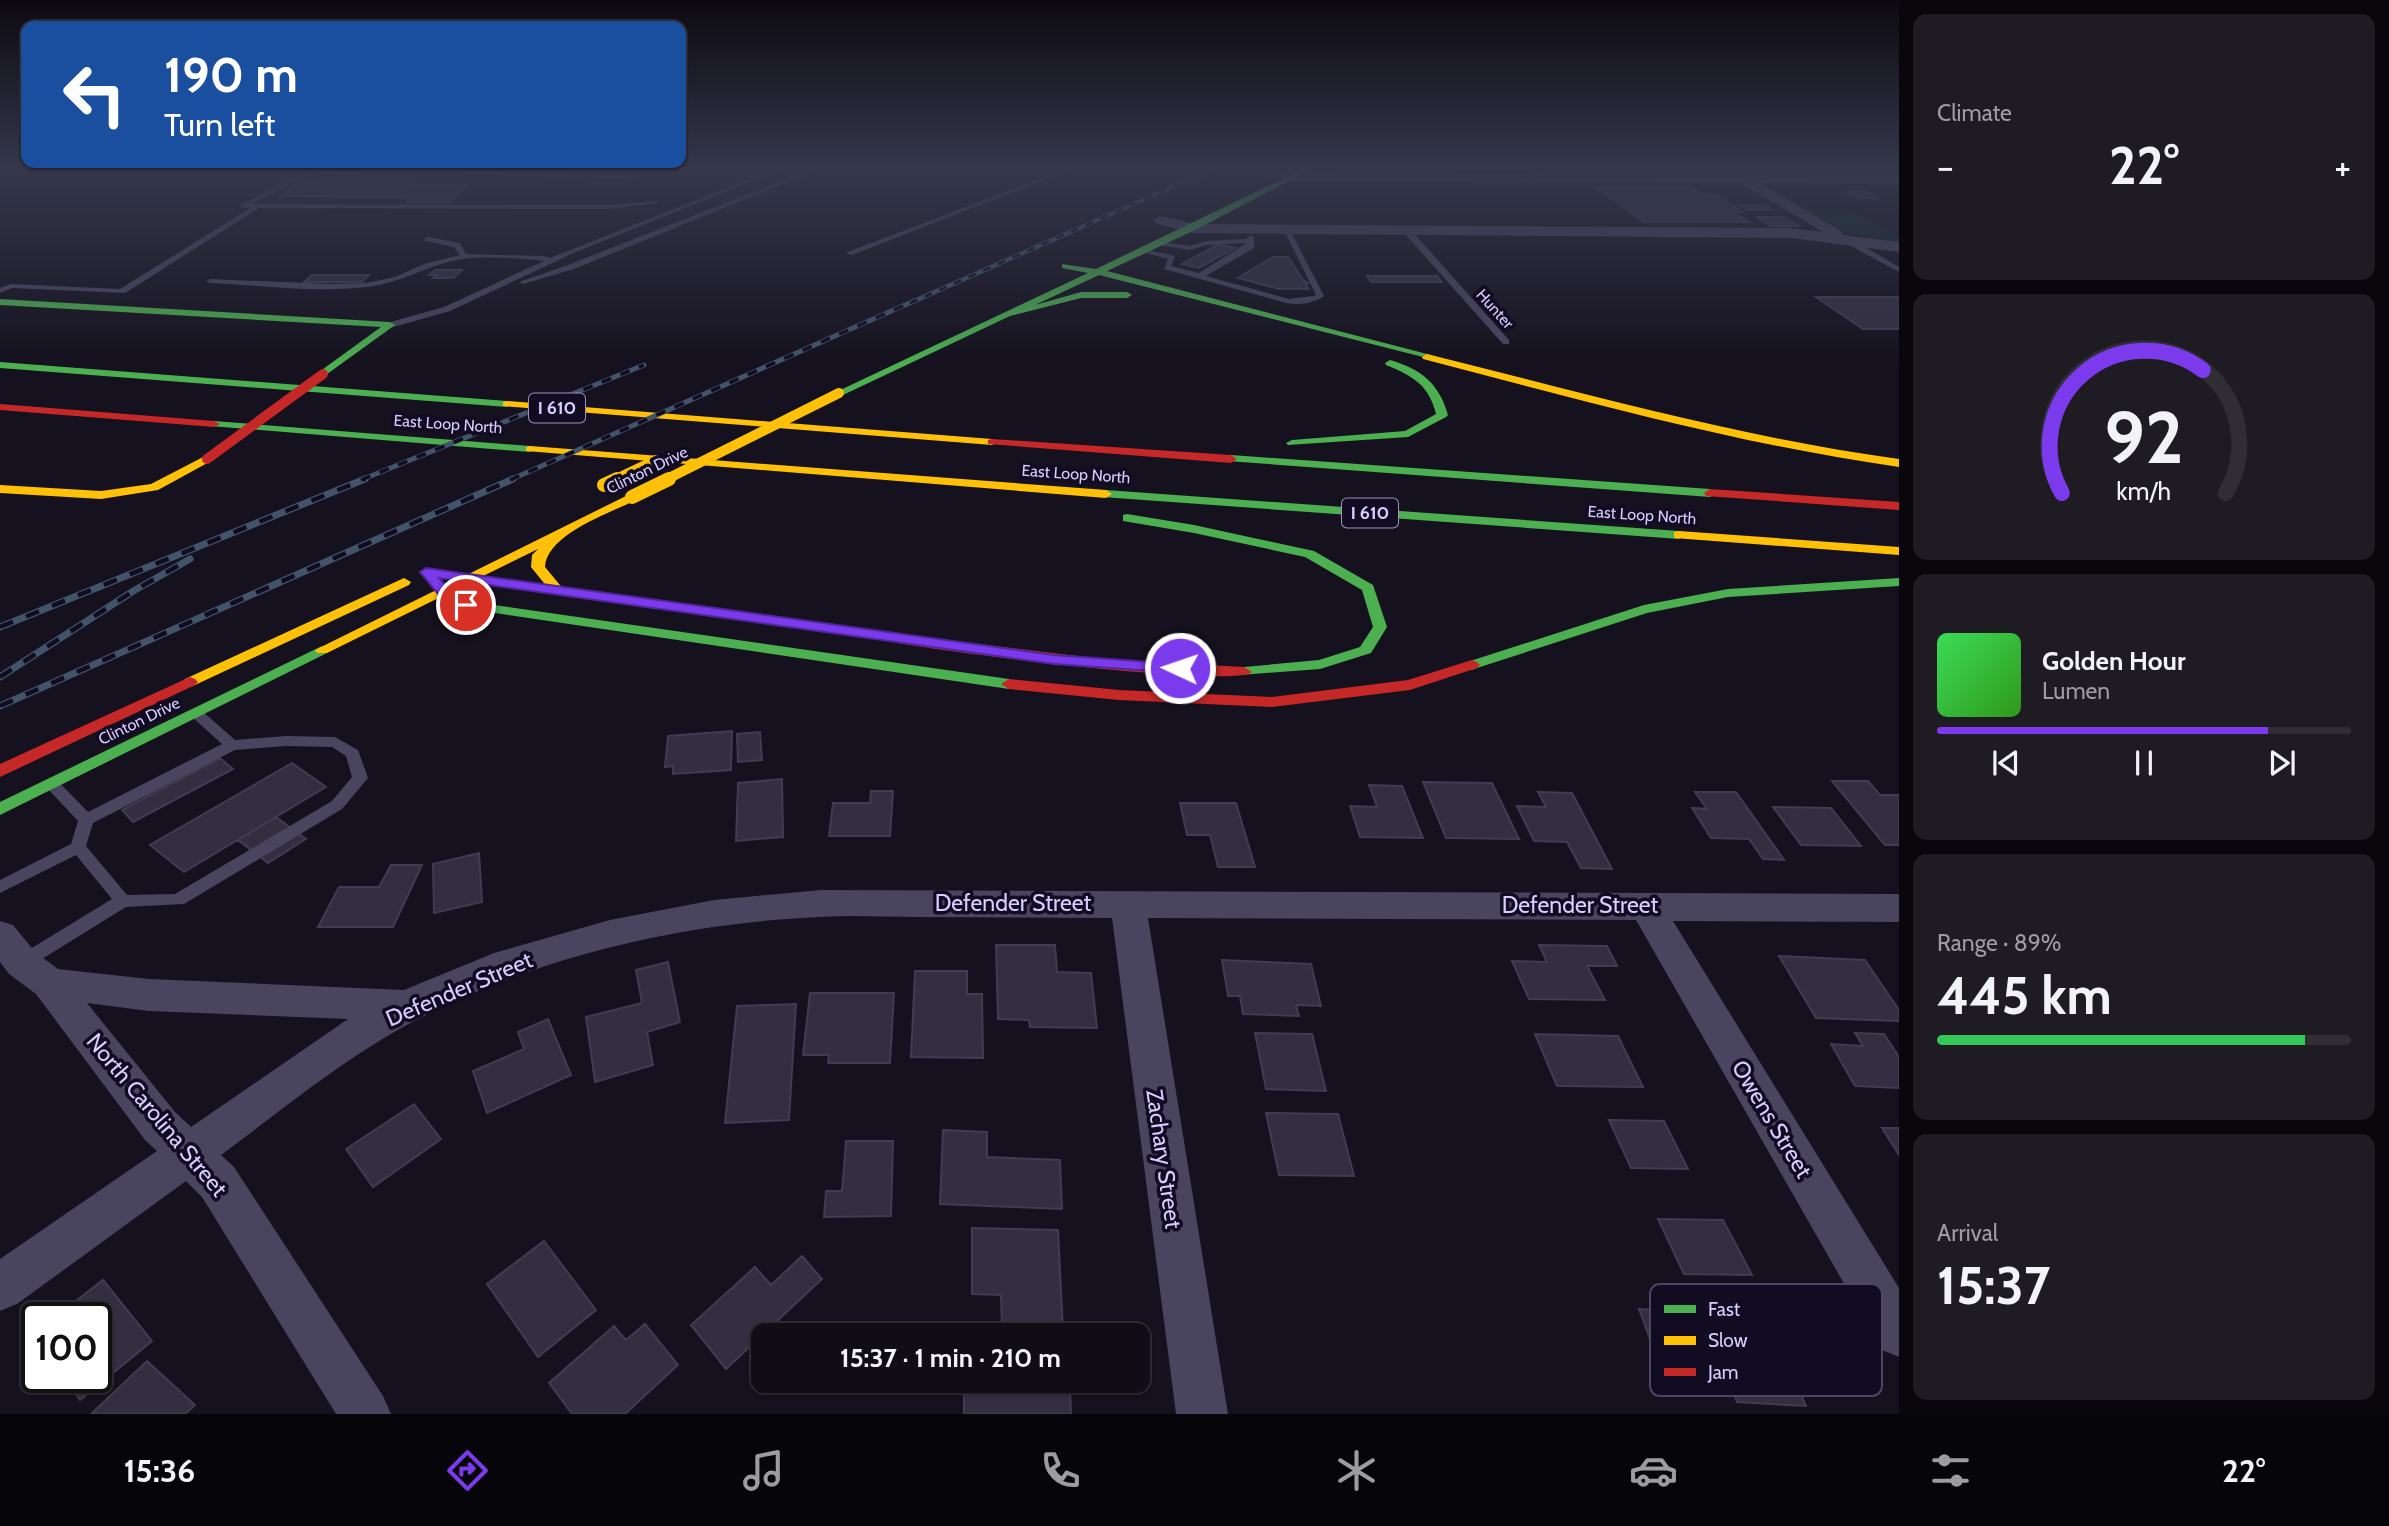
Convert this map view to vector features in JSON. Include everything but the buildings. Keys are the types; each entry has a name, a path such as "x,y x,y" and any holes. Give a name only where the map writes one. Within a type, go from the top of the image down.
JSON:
{"main road":[{"name":"Clinton Drive","path":"0,810 839,393 1182,233"},
{"path":"1058,270 1091,253"},
{"path":"1058,270 1123,277 1720,433 1839,456 1899,463"},
{"path":"1058,270 1077,280 1160,298 1372,356 1426,377 1440,397 1442,415 1408,435 1115,452"},
{"path":"1012,314 1081,295 1115,294 1160,298"},
{"path":"0,302 390,325"},
{"path":"0,489 101,495 154,488 207,459 390,325"},
{"name":"East Loop North","path":"0,365 1115,452 1899,506"},
{"name":"East Loop North","path":"0,407 1044,489 1899,551"},
{"name":"Clinton Drive","path":"599,488 764,408"},
{"path":"841,472 1058,507"},
{"path":"426,572 1054,660 1156,667 1253,671 1306,668 1338,661 1367,649 1380,627 1368,588 1309,554 1194,529 1112,516"},
{"path":"557,590 538,566 539,555 562,531"},
{"name":"Clinton Drive","path":"0,771 456,558"},
{"path":"426,572 443,591 466,605 1031,687 1119,695 1272,702 1410,685 1644,608 1728,593 1899,582"}],"street":[{"path":"1233,233 1264,233"},
{"path":"1786,233 1899,247"},
{"path":"1835,233 1845,239"},
{"name":"Defender Street","path":"0,1287 327,1055 407,1006 494,969 578,941 662,921 766,906 821,903 1899,908"},
{"name":"Zachary Street","path":"1128,904 1202,1414"},
{"name":"Owens Street","path":"1646,906 1870,1284"},
{"path":"24,960 149,995 407,1006"},
{"name":"North Carolina Street","path":"24,960 160,1126 218,1182 365,1414"},
{"name":"Owens Street","path":"1882,1304 1899,1333"}],"lane":[{"path":"0,291 11,286 122,291 214,233"},
{"path":"390,325 447,309 551,261 621,233"},
{"path":"481,295 571,267 656,233"},
{"path":"849,253 902,233"},
{"path":"1171,257 1167,267 1289,300 1303,302 1315,299 1321,296 1288,233"},
{"name":"Hunter","path":"1409,233 1506,342"},
{"path":"1143,251 1171,257 1206,243 1250,235 1251,246 1199,276"},
{"path":"428,239 457,245 464,256"},
{"path":"1845,239 1899,270"},
{"path":"1161,243 1190,248"},
{"path":"210,281 366,285 397,279 427,266 464,256 544,258 551,261"},
{"path":"195,713 232,745"},
{"path":"0,887 78,847 86,820 232,745 286,741 335,743 353,753 360,778 337,805 178,900 123,901 24,960"},
{"path":"52,784 86,820"},
{"path":"78,847 123,901"}],"green space":[{"path":"1892,233 1899,237 1899,243 1848,234"}],"railway":[{"path":"910,303 1068,233"},
{"path":"510,480 914,301"},
{"path":"361,480 644,365"},
{"path":"0,627 365,479"},
{"path":"0,706 513,479"},
{"path":"0,677 135,590 190,559"}],"traffic: fast":[{"path":"839,393 1181,233"},
{"path":"1065,266 1123,277 1427,357"},
{"path":"1012,314 1081,295 1127,295"},
{"path":"0,302 390,325"},
{"path":"323,374 390,325"},
{"path":"1292,443 1408,434 1442,415 1431,386 1418,375 1390,363"},
{"path":"0,365 507,404"},
{"path":"214,424 530,449"},
{"path":"1231,459 1710,493"},
{"path":"1106,494 1679,535"},
{"path":"1127,518 1194,529 1309,554 1368,588 1380,627 1366,650 1320,664 1244,672"},
{"path":"426,572 888,637"},
{"path":"1472,665 1644,609 1728,593 1899,582"},
{"path":"473,606 1009,684"},
{"path":"0,809 322,650"}],"traffic: slow":[{"path":"1427,357 1720,432 1839,455 1899,463"},
{"path":"632,497 839,393"},
{"path":"507,404 992,442"},
{"path":"530,449 1106,494"},
{"path":"0,489 101,495 154,487 207,459"},
{"path":"604,485 656,460"},
{"path":"322,650 632,497"},
{"path":"557,590 538,567 539,555 562,531"},
{"path":"1679,535 1899,551"},
{"path":"190,682 404,582"}],"traffic: jam":[{"path":"207,459 323,374"},
{"path":"0,407 214,424"},
{"path":"992,442 1231,459"},
{"path":"1710,493 1899,506"},
{"path":"888,637 1110,665 1244,672"},
{"path":"1009,684 1119,695 1272,702 1410,685 1472,665"},
{"path":"0,771 190,682"}],"route":[{"path":"466,605 443,591 426,572 1054,660 1180,668"}]}
